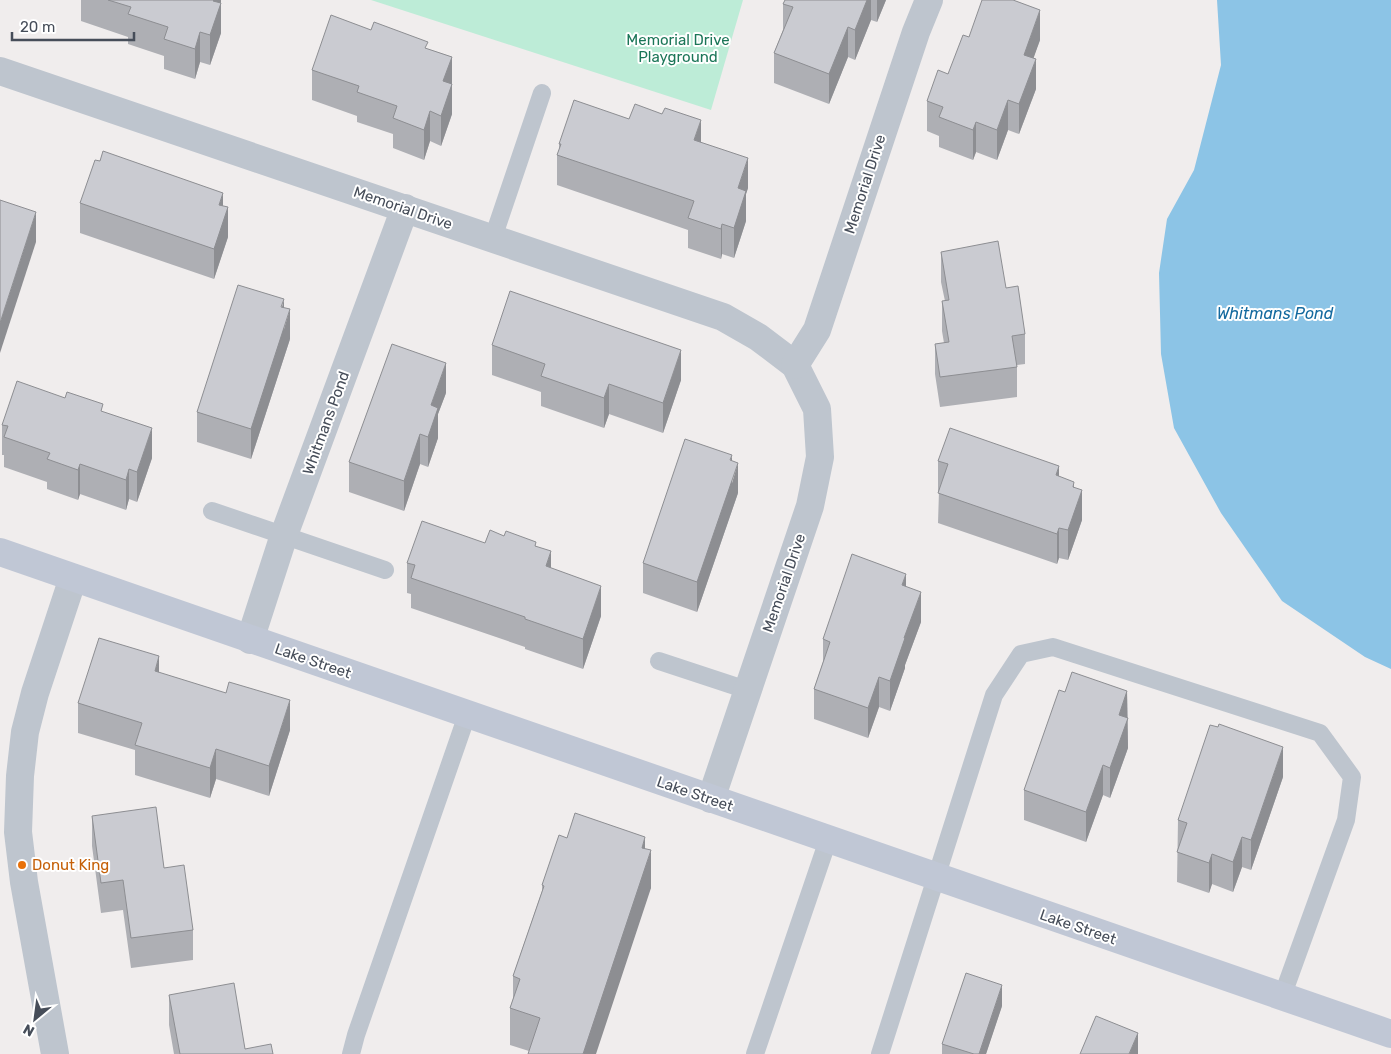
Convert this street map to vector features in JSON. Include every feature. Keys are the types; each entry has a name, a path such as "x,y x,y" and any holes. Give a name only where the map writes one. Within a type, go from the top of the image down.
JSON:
{"street":[{"name":"Memorial Drive","path":"795,365 817,330 916,32 929,0"},
{"name":"Memorial Drive","path":"0,71 723,317 758,337 795,365 817,409 820,457 810,506 711,799"},
{"name":"Whitmans Pond","path":"250,640 284,535 405,208"},
{"name":"Lake Street","path":"0,552 936,878 1391,1034"},
{"path":"55,1054 24,882 18,832 20,776 25,732 35,693 73,578"}],"lane":[{"path":"493,238 542,92"},
{"path":"212,511 386,570"},
{"path":"880,1054 994,695 1021,654 1053,647 1320,733 1352,777 1346,820 1282,997"},
{"path":"658,661 748,690"},
{"path":"351,1054 467,715"},
{"path":"755,1054 828,840"}],"green space":[{"name":"Memorial Drive Playground","path":"371,0 743,0 711,110"}],"water":[{"name":"Whitmans Pond","path":"1217,0 1391,0 1391,669 1365,657 1282,601 1221,513 1174,428 1161,354 1159,273 1167,219 1194,170 1221,65"}],"building":[{"path":"108,0 214,0 221,3 210,35 200,32 195,49 164,39 168,27 128,14 131,7"},
{"path":"785,0 867,0 855,30 848,27 829,74 774,53 793,7 783,4"},
{"path":"982,0 1013,0 1040,10 1024,55 1036,59 1019,104 1008,100 997,130 976,122 973,130 939,117 943,107 927,101 938,70 948,74 963,35 969,37"},
{"path":"331,15 371,30 374,22 428,42 425,48 452,57 443,81 452,84 441,116 430,111 424,130 393,118 397,106 357,92 359,86 312,70"},
{"path":"574,100 629,119 635,104 662,114 665,108 701,120 694,140 748,158 738,188 746,191 734,228 722,224 721,229 688,218 694,201 557,155"},
{"path":"103,151 223,193 219,205 228,207 214,249 80,203 95,160 100,161"},
{"path":"0,200 36,212 0,323"},
{"path":"998,241 1006,288 1018,286 1025,334 1012,336 1017,367 940,377 935,344 949,342 942,301 949,300 941,252"},
{"path":"238,285 284,299 281,307 290,309 251,429 197,412"},
{"path":"510,291 681,350 663,403 609,384 604,398 541,376 545,364 492,345"},
{"path":"392,344 446,363 431,405 438,408 428,437 420,434 404,481 349,462"},
{"path":"17,381 65,398 67,392 103,404 101,411 152,428 137,472 129,469 126,480 80,464 78,470 47,459 50,453 4,437 8,426 2,425"},
{"path":"950,428 1059,466 1056,475 1074,482 1073,487 1082,490 1068,530 1059,528 1057,534 938,493 948,464 938,461"},
{"path":"685,439 732,455 730,460 738,463 697,582 643,563"},
{"path":"422,521 485,543 490,530 504,536 506,531 536,542 535,546 551,551 546,566 601,586 583,639 411,578 415,565 407,563"},
{"path":"852,554 906,574 902,585 921,592 890,681 879,677 868,708 814,689 830,642 823,639"},
{"path":"99,638 159,656 155,671 226,693 229,682 290,700 269,766 216,749 210,768 135,745 142,723 78,703"},
{"path":"1072,672 1127,691 1119,715 1128,718 1110,768 1103,765 1086,812 1024,790 1059,690 1065,692"},
{"path":"1219,724 1283,747 1251,840 1242,837 1233,862 1212,854 1209,863 1177,852 1187,823 1178,820 1210,725 1218,727"},
{"path":"156,807 164,868 184,865 193,930 131,938 123,880 101,883 92,816"},
{"path":"575,813 645,837 642,848 651,850 583,1054 528,1054 540,1018 510,1008 520,979 513,976 544,886 542,885 559,835 567,838"},
{"path":"966,973 1002,985 979,1054 942,1044"},
{"path":"234,983 245,1049 271,1044 273,1054 180,1054 169,995"},
{"path":"1096,1016 1138,1033 1129,1054 1080,1054"}],"place":[{"name":"Donut King","path":"22,865"}]}
